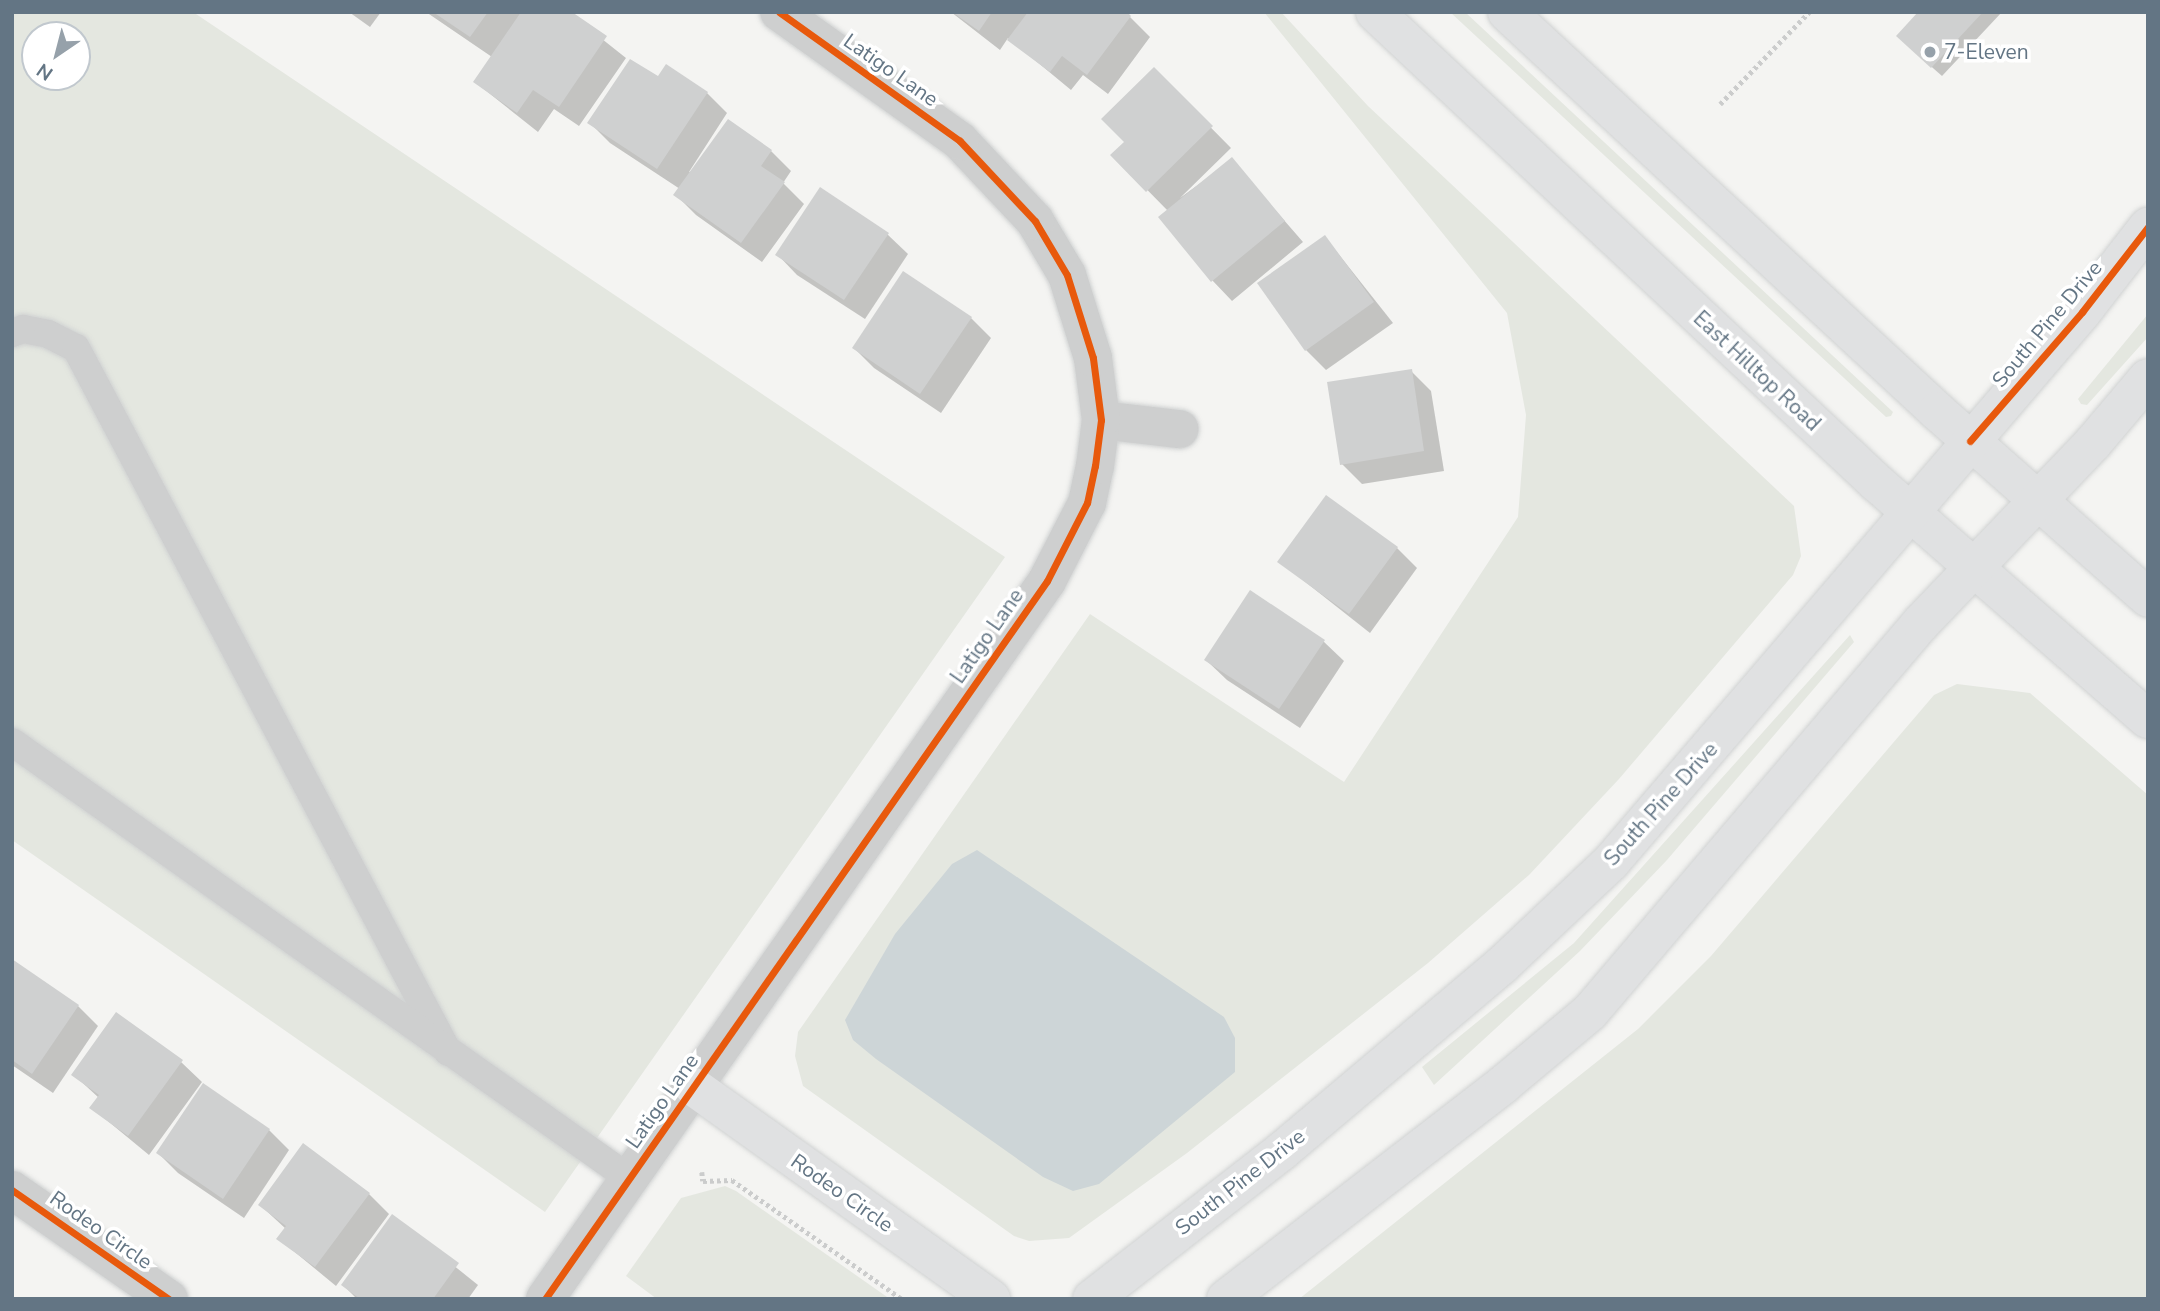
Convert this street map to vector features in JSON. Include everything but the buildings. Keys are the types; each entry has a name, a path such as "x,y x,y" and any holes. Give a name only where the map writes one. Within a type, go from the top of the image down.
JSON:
{"main road":[{"name":"East Hilltop Road","path":"1375,12 1909,511 2148,719"},
{"path":"1507,12 2036,502 2148,598"},
{"name":"South Pine Drive","path":"1092,1299 1282,1151 1558,914 1679,786 1909,511 2082,312 2148,227"},
{"path":"1226,1299 1504,1084 1590,1012 1972,568 2036,502 2148,378"},
{"name":"Rodeo Circle","path":"694,1087 991,1299"}],"street":[{"name":"Latigo Lane","path":"545,1299 1047,581 1087,503 1101,420 1093,358 1067,275 1013,192 960,141 779,12"},
{"path":"1101,420 1179,429"},
{"name":"Rodeo Circle","path":"12,1190 169,1299"}],"lane":[{"path":"12,333 23,329 48,334 76,348 449,1052"},
{"path":"12,742 629,1178"}],"path":[{"path":"1720,104 1809,12"},
{"path":"702,1172 703,1181 732,1180 902,1299"}],"shaded area":[{"path":"12,12 193,12 1005,557 545,1212 12,840"},
{"path":"1264,12 1281,12 1368,106 1794,506 1801,556 1793,575 1619,779 1529,875 1428,963 1187,1153 1069,1238 1029,1241 1014,1236 803,1086 795,1056 798,1032 1090,614 1344,782 1518,517 1526,415 1507,313"},
{"path":"1450,12 1465,12 1893,412 1891,416 1886,417"},
{"path":"2148,314 2148,337 2087,405 2081,404 2078,399"},
{"path":"1850,635 1854,642 1667,860 1580,951 1434,1085 1422,1067 1574,943"},
{"path":"1957,684 2030,693 2148,795 2148,1299 1299,1299 1638,1029 1711,956 1934,695"},
{"path":"977,850 1224,1017 1235,1038 1235,1072 1099,1184 1073,1191 1043,1177 876,1059 853,1040 845,1020 895,934 952,864"},
{"path":"725,1186 890,1299 657,1299 626,1276 681,1198"}],"cycle path":[{"path":"545,1299 1047,581 1087,503 1095,466 1101,420 1093,358 1067,275 1035,221 960,141 779,12"},
{"path":"1970,441 2082,312 2148,227"},
{"path":"12,1190 169,1299"}],"place":[{"name":"7-Eleven","path":"1930,52"}]}
